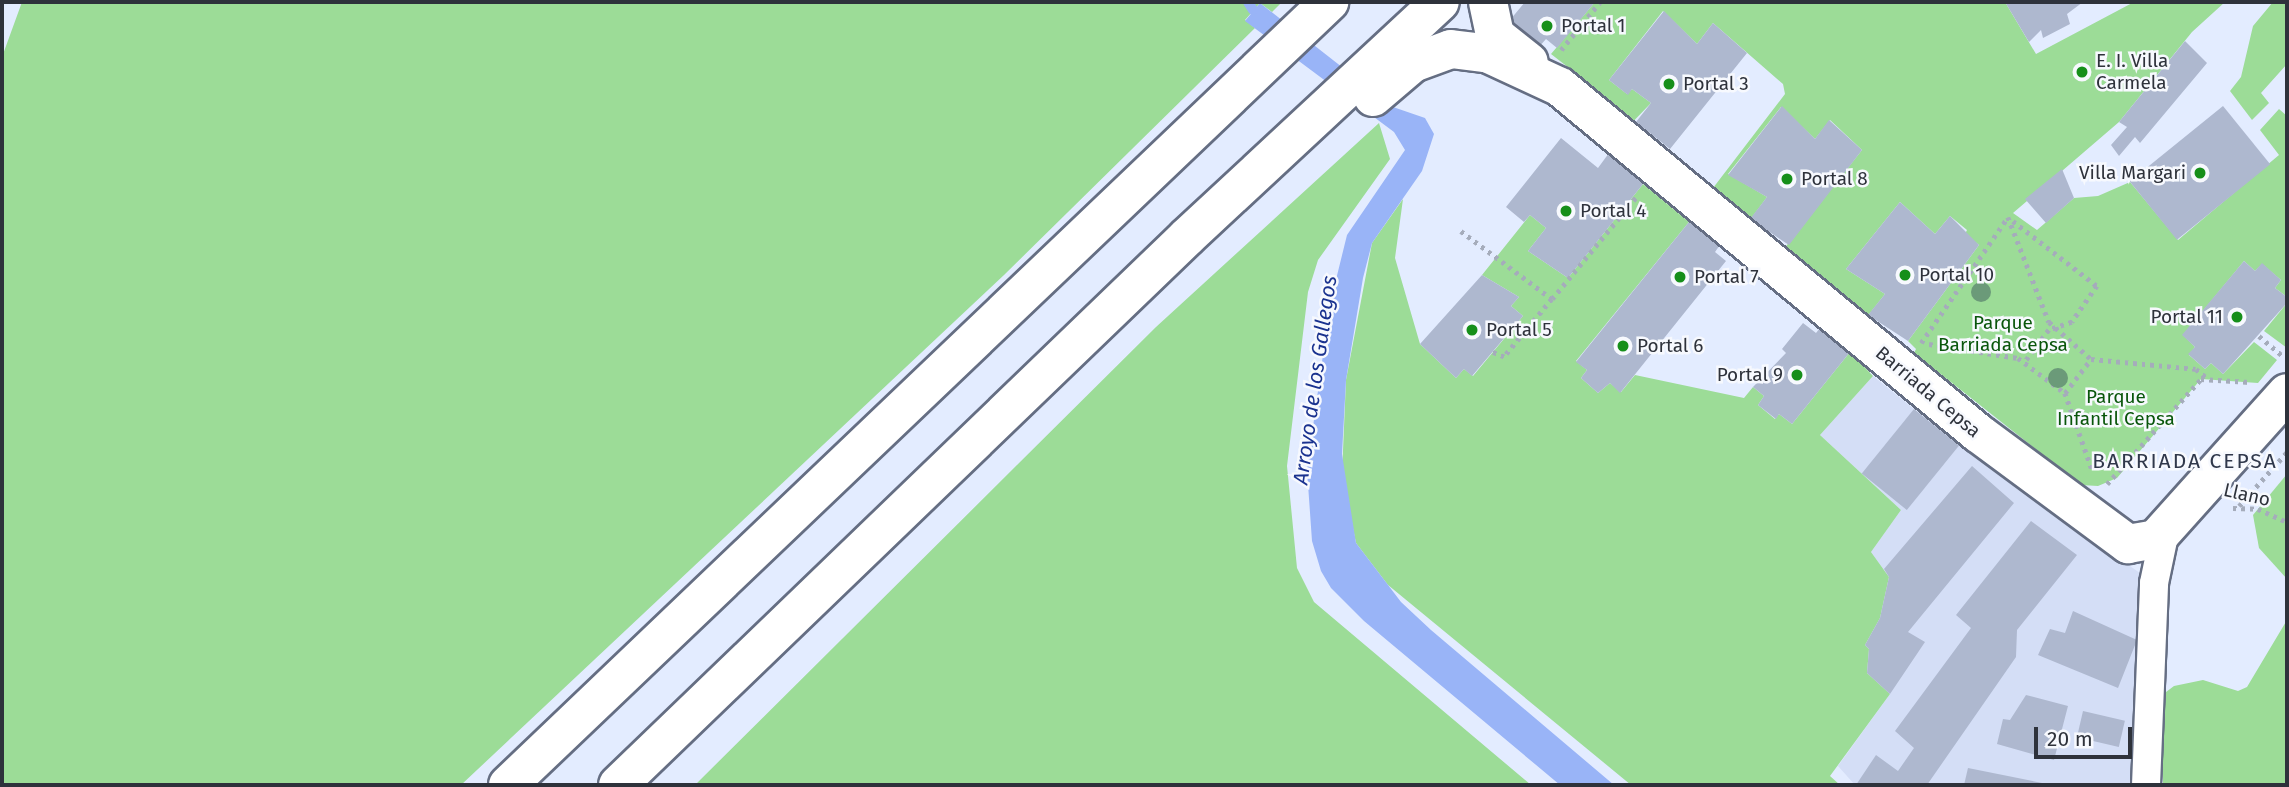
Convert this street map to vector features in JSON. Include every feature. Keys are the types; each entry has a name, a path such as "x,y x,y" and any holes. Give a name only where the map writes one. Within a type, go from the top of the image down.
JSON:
{"main road":[{"path":"508,785 1329,2"},
{"path":"618,785 1187,237 1440,2"},
{"path":"1488,2 1495,35 1552,80"},
{"path":"1187,237 1280,175 1413,63 1451,50 1471,51 1489,54 1552,80"},
{"name":"Barriada Cepsa","path":"1552,80 1660,169 1911,357 2116,538 2146,543 2216,501 2275,382"}],"street":[{"path":"2146,785 2154,583 2165,531"}],"path":[{"path":"1552,80 1600,2"},
{"path":"1492,352 1500,358 1507,353 1660,169"},
{"path":"1911,357 2008,218 2097,286 2072,323 2049,330 2025,362"},
{"path":"2011,220 2049,322 2091,359 2196,369 2206,377 2275,382 2287,360 2259,336"},
{"path":"1461,231 1552,299"},
{"path":"1911,357 2025,362 2065,393 2098,486 2117,478 2187,392 2206,377"},
{"path":"2065,393 2091,359"},
{"path":"2216,501 2247,501 2287,452"},
{"name":"Llano","path":"2216,501 2258,509 2287,522"}],"shaded area":[{"path":"1873,376 1959,445 2154,583 2146,785 1855,785 1838,766 1890,694 1867,673 1869,649 1865,645 1880,618 1889,577 1871,552 1901,510 1820,435"}],"green space":[{"path":"22,2 1282,2 1272,12 1260,3 1245,20 1255,28 1004,275 461,785 2,785 2,57"},
{"path":"1595,2 2005,2 2036,54 2134,2 2225,2 2192,32 2119,122 2013,213 2037,230 2074,198 2098,196 2130,182 2178,240 2279,155 2260,130 2279,109 2287,116 2287,297 2275,288 2281,280 2262,264 2255,271 2244,261 2183,335 2195,347 2189,355 2205,369 2211,363 2223,374 2254,342 2277,360 2258,383 2201,379 2117,478 2098,486 2081,485 1914,353 1916,349 1908,341 1979,245 1965,234 1967,230 1950,216 1935,234 1900,202 1846,269 1885,294 1855,332 1772,264 1862,150 1830,120 1815,139 1781,107 1728,174 1767,197 1738,236 1700,205 1785,94 1783,84 1713,23 1697,44 1663,11 1609,80 1627,94 1632,89 1651,103 1625,130 1590,96 1596,89 1551,54"},
{"path":"2273,2 2287,2 2287,64 2261,93 2269,103 2252,120 2230,91 2241,77 2253,26"},
{"path":"1379,123 1390,159 1318,260 1308,292 1287,466 1297,568 1314,602 1531,785 695,785 1156,327"},
{"path":"1643,184 1689,222 1576,361 1587,370 1581,378 1598,393 1610,383 1621,392 1635,375 1744,398 1753,387 1764,396 1758,405 1775,419 1779,414 1792,424 1850,352 1873,376 1820,435 1901,510 1871,552 1889,577 1880,618 1865,645 1869,649 1867,673 1890,694 1830,776 1840,785 1631,785 1388,585 1356,543 1342,474 1346,380 1372,243 1403,199 1395,258 1420,344 1456,378 1464,369 1473,376 1523,316 1511,306 1519,297 1482,275 1530,215 1546,228 1528,251 1568,278"},
{"path":"2287,303 2287,348 2264,331"},
{"path":"2287,474 2287,579 2259,548 2253,515"},
{"path":"2287,620 2287,785 2163,785 2162,695 2174,686 2203,680 2238,691 2247,687"}],"water":[{"path":"1260,3 1393,107 1425,118 1434,134 1422,171 1372,243 1363,278 1346,380 1342,454 1356,543 1401,602 1614,785 1560,785 1364,621 1331,588 1321,571 1312,541 1307,470 1330,304 1347,235 1405,150 1394,132 1245,21"}],"building":[{"name":"Portal 1","path":"1525,2 1595,2 1557,48 1546,39 1538,48 1510,20"},
{"path":"2005,2 2083,2 2067,14 2070,24 2043,38 2041,30 2029,42"},
{"name":"Portal 3","path":"1664,11 1697,44 1713,23 1747,53 1670,149 1636,122 1651,103 1632,89 1628,95 1609,80"},
{"path":"2185,41 2207,63 2140,143 2135,137 2119,156 2111,145 2127,127 2119,122"},
{"name":"Portal 8","path":"1782,106 1815,139 1829,120 1862,150 1789,245 1750,219 1767,197 1728,175"},
{"name":"Villa Margari","path":"2223,106 2270,164 2177,240 2130,182"},
{"name":"Portal 4","path":"1561,138 1598,168 1609,153 1643,184 1568,278 1528,251 1546,228 1530,215 1524,222 1506,207"},
{"path":"2062,169 2074,198 2046,223 2025,199"},
{"name":"Portal 10","path":"1900,202 1935,234 1950,216 1979,245 1908,341 1868,315 1885,294 1846,269"},
{"path":"1689,222 1722,242 1715,252 1726,261 1620,393 1610,383 1598,393 1581,378 1587,370 1576,362"},
{"name":"Portal 11","path":"2244,261 2255,271 2262,263 2281,280 2275,288 2287,297 2287,303 2223,374 2211,363 2205,369 2188,354 2195,347 2182,335"},
{"name":"Portal 5","path":"1482,275 1519,297 1511,306 1523,316 1472,376 1464,369 1456,378 1420,344"},
{"name":"Portal 9","path":"1803,323 1816,333 1820,328 1850,352 1792,424 1779,414 1776,419 1758,405 1764,396 1753,387 1786,353 1782,349"},
{"path":"1914,409 1959,446 1907,510 1862,474"},
{"path":"1972,466 2014,503 1908,632 1925,642 1890,694 1867,673 1869,649 1865,645 1880,618 1889,577 1884,569"},
{"path":"2031,521 2077,555 2017,630 2016,657 1927,785 1856,785 1876,755 1898,771 1914,748 1895,731 1971,628 1956,615"},
{"path":"2073,611 2137,640 2118,688 2038,655 2050,629 2065,633"},
{"path":"2026,695 2068,706 2054,760 1997,744 2003,719 2010,720"},
{"path":"2083,711 2125,721 2119,747 2077,737"},
{"path":"1968,768 2047,784 2047,785 1964,785"}],"waterway":[{"name":"Arroyo de los Gallegos","path":"1248,2 1253,10"}],"place":[{"name":"Portal 1","path":"1547,26"},
{"name":"E. I. Villa Carmela","path":"2082,72"},
{"name":"Portal 3","path":"1669,84"},
{"name":"Villa Margari","path":"2200,173"},
{"name":"Portal 8","path":"1787,179"},
{"name":"Portal 4","path":"1566,211"},
{"name":"Portal 10","path":"1905,275"},
{"name":"Portal 7","path":"1680,277"},
{"name":"Portal 11","path":"2237,317"},
{"name":"Portal 5","path":"1472,330"},
{"name":"Portal 6","path":"1623,346"},
{"name":"Portal 9","path":"1797,375"}],"district":[{"name":"BARRIADA CEPSA","path":"2185,461"}],"park label":[{"name":"Parque Barriada Cepsa","path":"2003,334"},
{"name":"Parque Infantil Cepsa","path":"2116,408"}]}
